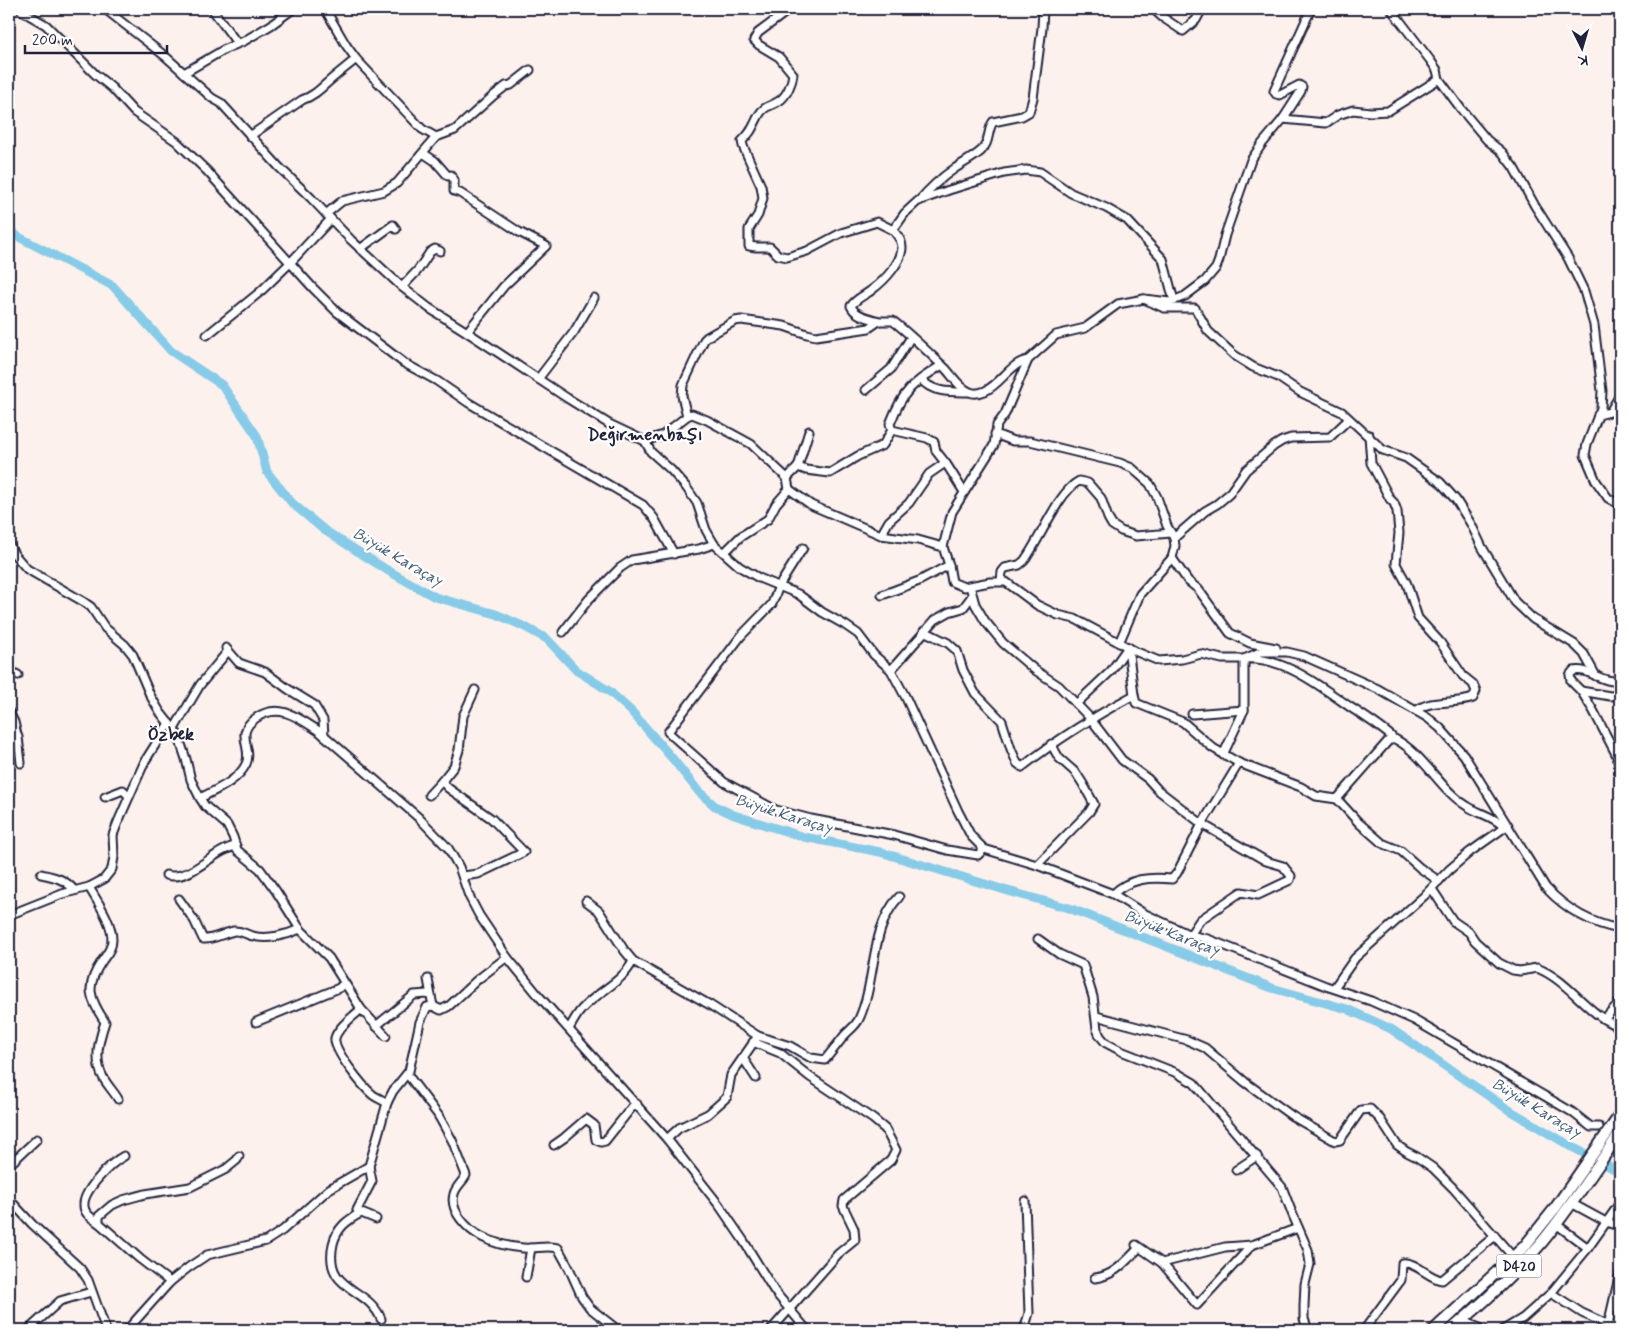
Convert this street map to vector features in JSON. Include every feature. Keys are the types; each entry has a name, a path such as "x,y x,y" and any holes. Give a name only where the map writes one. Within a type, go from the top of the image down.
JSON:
{"highway":[{"path":"1434,1330 1514,1258 1573,1192 1616,1130 1620,1115"},
{"name":"D420","path":"1452,1330 1528,1258 1572,1203 1573,1192"}],"street":[{"path":"105,9 142,37 221,104 360,249 402,287 429,308 609,424 645,441 651,452 672,470 697,503 706,530 714,544 740,567 798,594 858,634 874,655 891,670 962,819 971,836 984,849 1037,865 1113,894 1143,913 1190,936 1208,939 1380,1005 1414,1020 1572,1112 1591,1127 1599,1128"},
{"path":"212,9 237,43"},
{"path":"184,73 237,43 244,41 293,9"},
{"path":"325,9 356,59 422,129 436,137"},
{"path":"790,9 758,33 754,40 779,57 793,74 792,84 784,96 779,101 767,106 759,115 751,133 742,141 762,186 763,198 758,215 749,229 749,246 770,247 778,255 787,257 807,251 841,234 877,222 893,230 901,240 902,248 895,265 879,284 854,301 851,306 852,310 857,314 879,321 893,321 942,365 968,392"},
{"path":"893,230 905,213 930,188 982,150 987,143 990,126 993,122 1022,116 1029,112 1033,98 1043,9"},
{"path":"1153,9 1183,31 1196,20 1202,9"},
{"path":"1311,9 1274,88 1276,94 1280,94 1299,85 1302,87 1300,94 1251,160 1225,235 1216,268 1205,282 1174,301 1162,302 1144,299 1112,307 1085,328 1056,335 1028,360 1006,414 997,425 994,445 952,512 943,547 952,582 964,587 1006,582 1037,605 1058,615 1076,619 1119,643 1160,661 1182,659 1201,654 1222,659 1251,659 1292,670 1374,722 1391,736 1392,740"},
{"path":"1390,9 1430,60 1437,70 1439,79 1464,113 1487,140 1502,152 1514,168 1535,206 1568,258 1583,287 1591,310 1602,391 1598,415 1585,455 1596,481 1608,498 1620,505"},
{"path":"22,10 46,25 95,74 112,88 134,112 176,141 337,312 404,363 438,381 469,403 643,505 654,518 674,554"},
{"path":"250,136 302,100 322,89 356,59"},
{"path":"207,335 260,292 290,263 328,216 342,202 384,191 391,187 406,174 436,137 455,130 493,96 530,70"},
{"path":"1283,119 1326,123 1338,114 1353,110 1370,112 1388,111 1439,79"},
{"path":"423,153 435,161 448,176 451,175 454,180 454,191 460,192 519,232 546,246 504,286 467,332"},
{"path":"918,201 1004,173 1026,170 1040,172 1071,194 1106,208 1127,220 1163,259 1174,301"},
{"path":"360,249 393,225 396,229"},
{"path":"402,287 418,270 430,252 440,251"},
{"path":"538,379 574,332 594,298"},
{"path":"1144,299 1164,308 1195,308 1208,331 1234,355 1253,368 1278,377 1300,392 1342,412 1383,450 1406,458 1433,476 1447,488 1471,524 1482,547 1515,602 1538,623 1574,644 1584,654 1596,676"},
{"path":"687,416 682,396 683,385 704,340 735,321 741,320 784,326 816,336 869,328 879,321"},
{"path":"866,390 891,369 911,337"},
{"path":"921,378 926,385 934,389 980,393 998,383 1020,362 1028,360"},
{"path":"798,467 830,473 858,456 883,445 892,430 890,424 899,402 906,392 921,378 942,365"},
{"path":"1598,415 1610,412 1620,395"},
{"path":"645,441 664,434 692,414 751,444 786,478 789,489 811,505 881,534 918,540 943,547"},
{"path":"1002,581 1002,572 1005,568 1019,565 1024,561 1059,504 1079,480 1084,481 1094,490 1104,504 1112,525 1121,531 1136,536 1173,536 1229,494 1246,470 1274,446 1291,438 1330,438 1349,418"},
{"path":"786,478 798,467 809,430"},
{"path":"892,430 927,438 934,442 936,451 964,492"},
{"path":"996,434 1013,441 1030,441 1120,463 1132,468 1150,484 1157,497 1166,526 1173,536 1172,558 1188,581 1198,589 1230,633 1250,643 1287,652"},
{"path":"1369,435 1371,463 1394,503 1396,511 1399,533 1396,564 1407,584 1418,618 1440,642 1463,676 1473,684 1476,691 1473,698 1431,703 1423,705 1416,711"},
{"path":"881,534 889,521 909,503 929,474 945,463"},
{"path":"725,552 740,537 768,519 776,504 789,489"},
{"path":"9,544 14,554 27,569 84,602 106,628 125,645 137,663 153,701 174,729 186,759 191,780 205,806 227,825 240,854 251,860 260,869 300,930 329,958 361,1009 386,1036"},
{"path":"563,632 589,599 620,568 632,560 699,550 714,544"},
{"path":"803,548 779,586 772,604 741,636 668,732 724,782 776,810 811,819 894,835 947,850 978,855 984,849"},
{"path":"1119,643 1140,594 1172,558"},
{"path":"882,596 949,566"},
{"path":"970,586 972,596 985,621 1003,643 1034,670 1059,686 1090,718 1122,760 1202,824 1266,861 1283,866 1291,876 1290,880 1258,895 1241,892 1200,920 1190,936"},
{"path":"891,670 935,620 963,608 972,596"},
{"path":"924,631 948,643 956,651 963,670 976,694 1002,722 1017,763 1022,767 1051,744 1090,718 1134,695"},
{"path":"1076,704 1111,671 1128,647"},
{"path":"1128,647 1136,703 1183,722 1223,754 1239,763 1301,787 1316,796 1337,799 1379,841 1401,851 1420,868 1439,881"},
{"path":"174,729 200,685 227,650 239,663 265,672 288,690 314,705 323,720 324,736"},
{"path":"1244,660 1260,652 1287,652 1304,656 1378,689 1416,711 1440,728 1464,755 1506,826 1546,888 1556,899 1587,918 1620,930"},
{"path":"1223,754 1244,710 1244,660"},
{"path":"9,670 18,675"},
{"path":"1620,680 1610,681 1583,670 1571,673 1571,681 1581,691 1593,710 1617,756 1620,770"},
{"path":"429,795 454,766 459,750 463,716 475,690"},
{"path":"1581,691 1610,696 1620,695"},
{"path":"200,798 234,778 245,765 249,755 245,732 247,726 261,715 269,711 279,710 305,722 324,736 419,818 448,848 463,876 469,896 479,915 507,956 538,995 667,1139 743,1240 775,1292 806,1330"},
{"path":"1192,714 1244,710"},
{"path":"9,712 18,737 21,763"},
{"path":"9,915 104,879 112,869 114,857 113,835 129,796 154,744 169,723"},
{"path":"9,729 14,730 18,737"},
{"path":"1392,740 1398,741 1415,753 1465,805 1506,826"},
{"path":"1337,799 1378,752 1392,740"},
{"path":"1037,865 1089,812 1094,804 1076,773 1059,758 1051,744"},
{"path":"1113,894 1122,886 1142,879 1172,879 1177,873 1202,824 1239,763"},
{"path":"442,781 448,788 492,819 524,852 478,874 463,876"},
{"path":"105,797 123,790 129,796"},
{"path":"1334,988 1355,958 1381,937 1390,926 1432,889 1459,861 1506,826"},
{"path":"166,875 175,877 183,875 227,848 236,846"},
{"path":"41,874 61,879 69,883 74,890"},
{"path":"89,886 104,913 112,941 110,950 93,977 91,996 105,1022 99,1040 100,1070 118,1099"},
{"path":"1432,889 1453,921 1469,932 1495,959 1516,971 1537,968 1548,973 1574,992 1604,1019 1620,1027"},
{"path":"756,1039 790,1046 811,1058 825,1060 845,1035 852,1030 859,1019 868,994 881,927 890,907 899,896"},
{"path":"179,899 194,920 203,939 237,931 253,936 267,937 300,930"},
{"path":"586,902 599,911 633,961 710,1005 873,1119 885,1129 896,1150 891,1160 844,1200 842,1206 854,1229 855,1240 838,1254 772,1330"},
{"path":"1038,940 1059,954 1083,965 1093,997 1097,1029 1106,1043 1121,1051 1177,1073 1194,1083 1282,1187 1308,1250 1310,1264 1305,1284 1304,1306 1304,1319 1308,1330"},
{"path":"376,1219 357,1210 372,1181 369,1166 387,1103 393,1091 407,1074 420,1022 427,1007 433,1006 441,1010 449,1006 507,956"},
{"path":"569,1029 582,1008 620,978 630,968 633,961"},
{"path":"428,979 433,1006"},
{"path":"256,1022 339,988 344,984"},
{"path":"376,1026 414,995 427,994 431,996"},
{"path":"1604,1019 1620,1002"},
{"path":"361,1009 338,1032 335,1040 339,1052 360,1080 373,1095 387,1103"},
{"path":"1096,1016 1187,1040 1205,1048 1245,1082 1292,1116 1335,1141 1340,1140 1361,1110 1370,1109 1380,1118 1402,1149 1433,1168 1514,1258"},
{"path":"667,1139 679,1128 708,1114 727,1097 731,1075 756,1039"},
{"path":"743,1058 756,1078"},
{"path":"407,1074 438,1115 452,1140 466,1175 457,1186 453,1196 454,1207 458,1214 469,1227 482,1237 506,1245 531,1248 550,1246 558,1248 570,1268 582,1297 590,1308 618,1330"},
{"path":"554,1145 586,1119 594,1125 596,1140 604,1141 632,1107 637,1104"},
{"path":"9,1165 37,1139"},
{"path":"124,1156 114,1161 93,1184 84,1197 85,1211 140,1259 170,1282"},
{"path":"99,1223 100,1216 123,1200 145,1194 190,1187 226,1169 239,1156"},
{"path":"1236,1170 1257,1156"},
{"path":"127,1330 170,1282 189,1267 207,1255 266,1241 283,1230 329,1189 369,1166"},
{"path":"9,1199 38,1230 80,1268 88,1280 106,1330"},
{"path":"1024,1330 1029,1312 1025,1201"},
{"path":"1572,1203 1620,1226"},
{"path":"1503,1330 1524,1318 1551,1293 1588,1248 1620,1203"},
{"path":"361,1213 346,1221 340,1229 334,1241 331,1256 338,1279 367,1300 381,1318"},
{"path":"1556,1224 1588,1248"},
{"path":"1162,1263 1226,1246 1252,1245 1298,1228"},
{"path":"1364,1330 1401,1280 1402,1264 1408,1263 1436,1279 1442,1280 1495,1236"},
{"path":"1095,1278 1104,1277 1118,1269 1138,1246 1162,1263 1197,1304 1252,1245"},
{"path":"526,1278 531,1248"},
{"path":"1608,1325 1620,1273"},
{"path":"28,1330 60,1301 91,1292"},
{"path":"1551,1293 1582,1313 1620,1330"},
{"path":"1462,1321 1485,1330"}],"waterway":[{"name":"Büyük Karaçay","path":"9,229 17,236 113,286 171,351 222,385 257,436 267,472 292,503 324,530 387,570 435,597 496,614 547,639 576,670 609,691 631,711 699,792 715,806 734,815 804,837 880,852 1069,908 1272,988 1347,1009 1391,1029 1509,1110 1620,1172"}],"district":[{"name":"Değirmenbaşı","path":"645,434"},
{"name":"Özbek","path":"171,734"}]}
